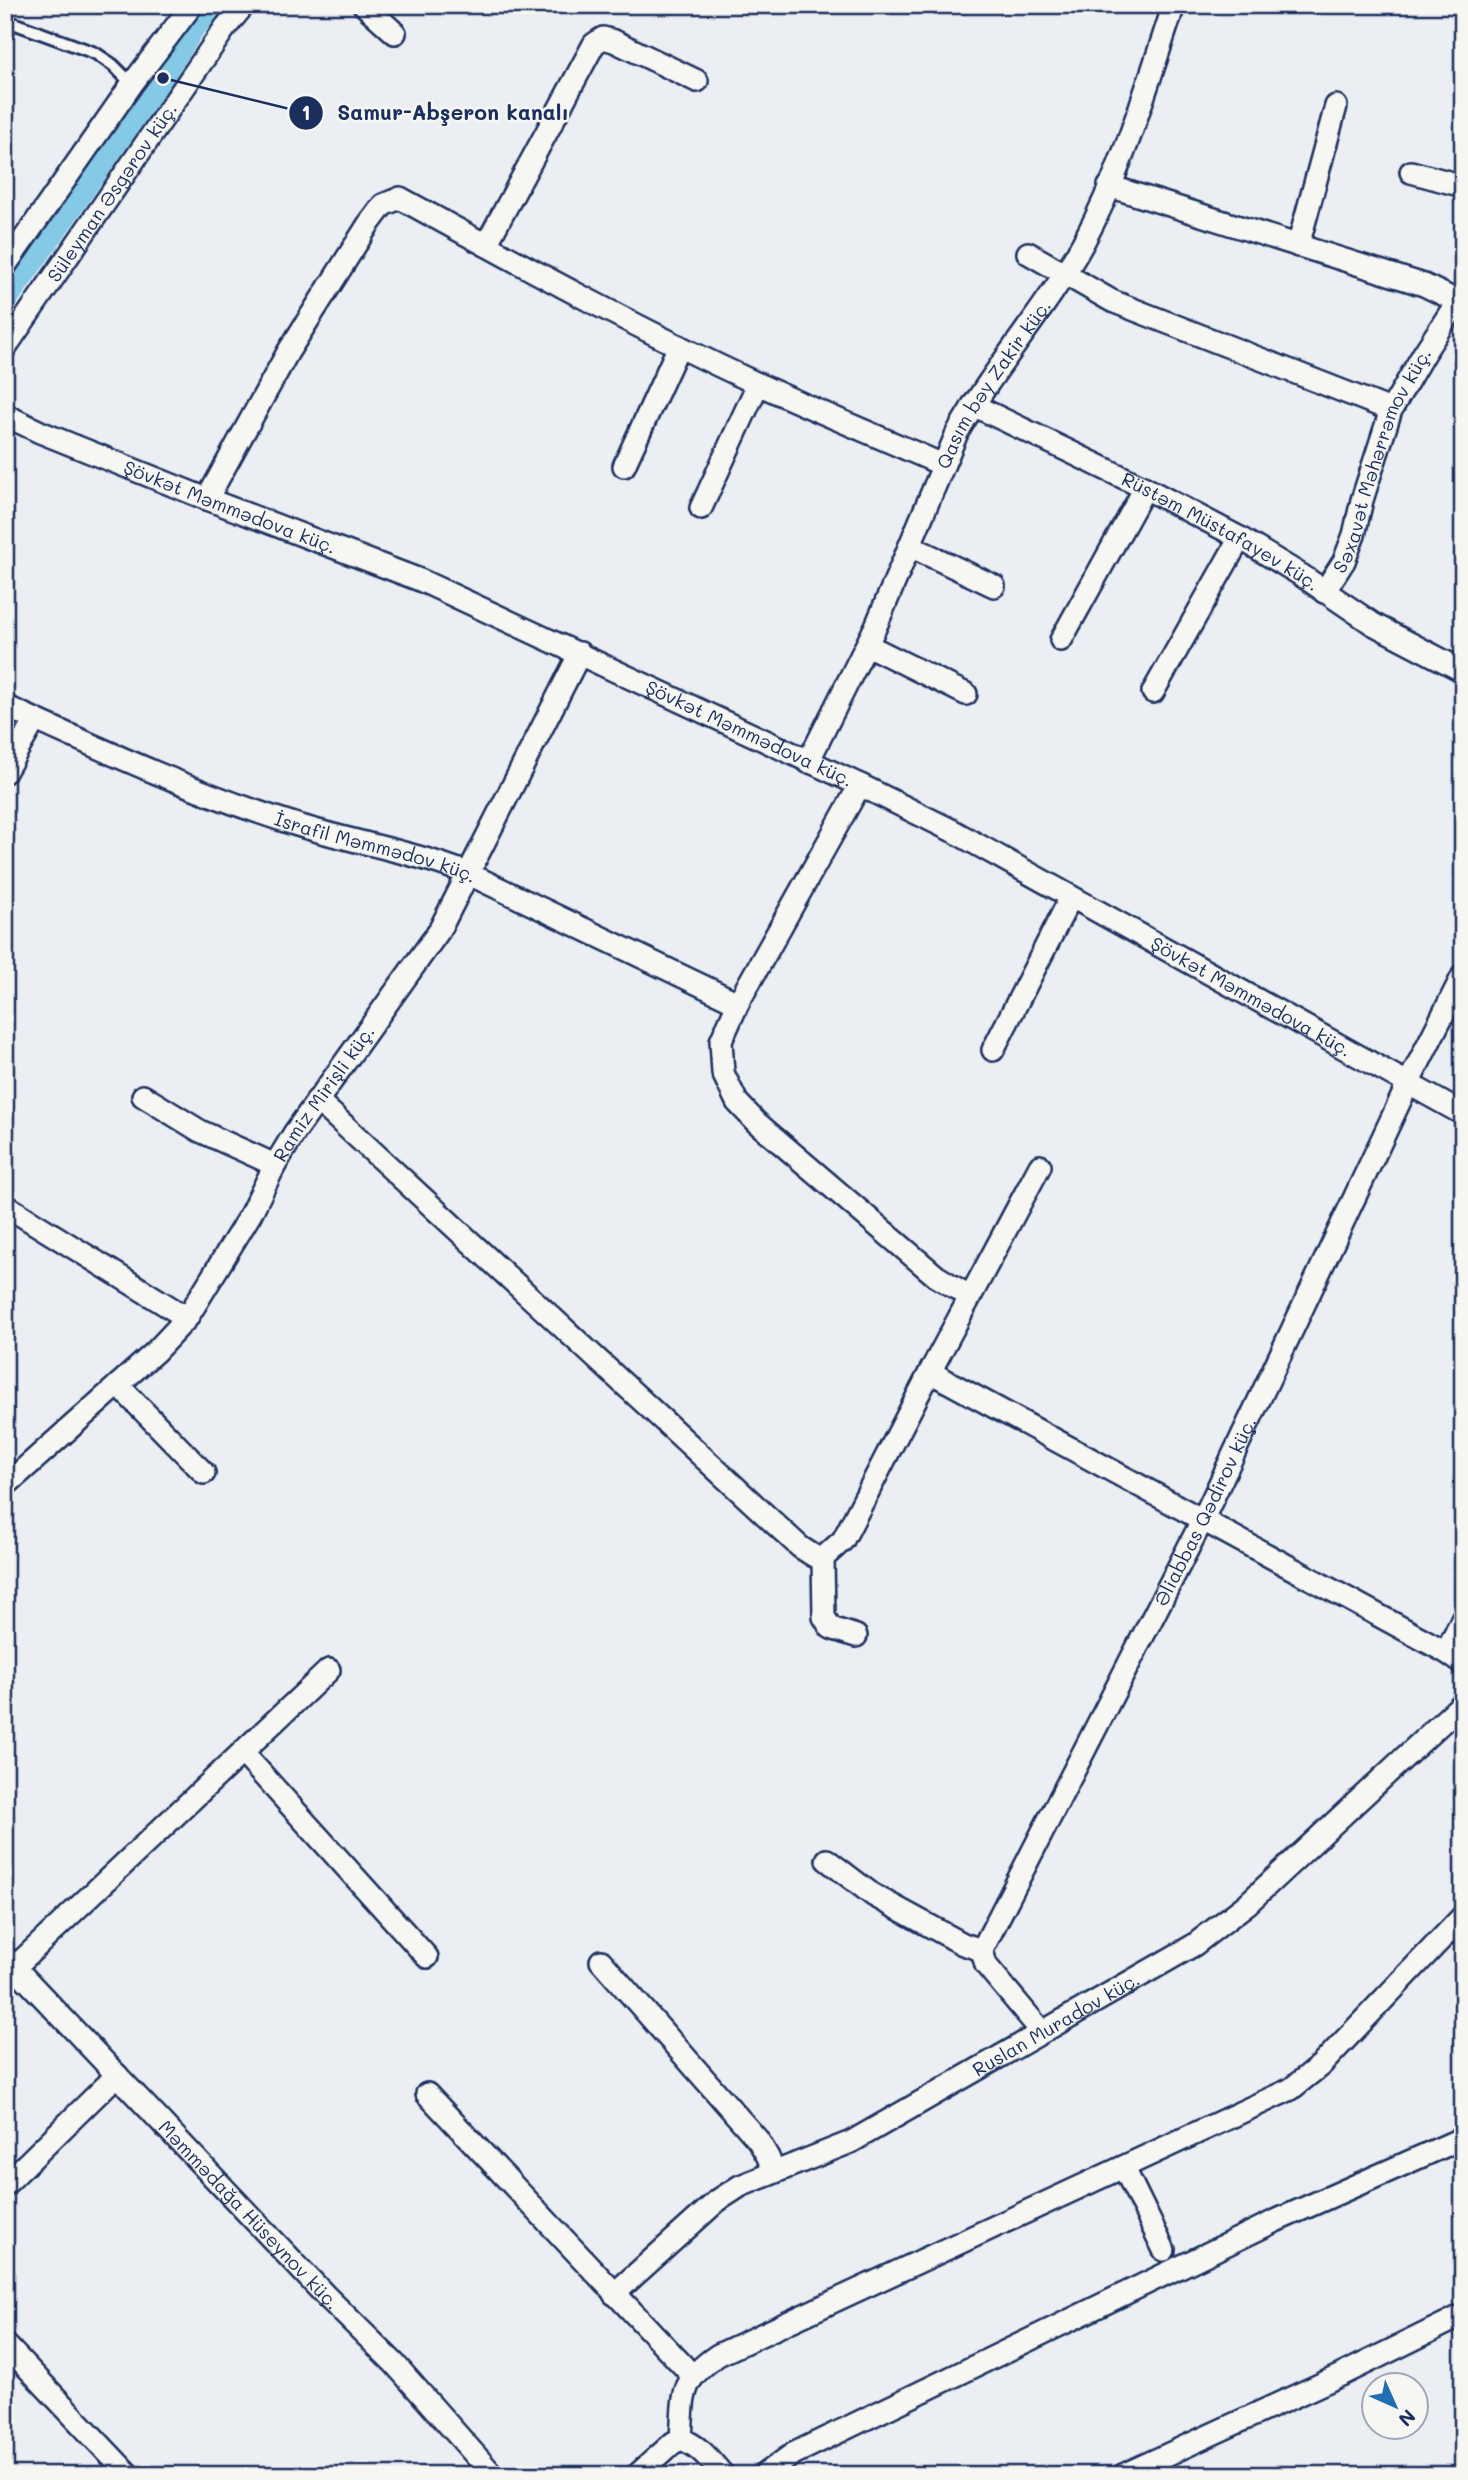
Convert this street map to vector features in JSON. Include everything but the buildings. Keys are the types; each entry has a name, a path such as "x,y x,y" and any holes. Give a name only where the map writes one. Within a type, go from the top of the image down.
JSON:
{"street":[{"path":"5,266 131,84 192,5"},
{"name":"Süleyman Əsgərov küç.","path":"5,348 225,28 244,5"},
{"path":"364,5 395,33"},
{"name":"Qasım bəy Zakir küç.","path":"808,762 867,645 943,465 973,404 1083,243 1109,186 1174,5"},
{"path":"486,245 594,44 603,38 614,41 697,80"},
{"path":"1298,246 1336,106"},
{"path":"1411,172 1463,186"},
{"path":"1109,186 1460,297"},
{"path":"207,499 288,352 368,225 383,205 400,198 679,346 758,384 943,465"},
{"path":"1028,253 1112,301 1391,410"},
{"name":"Səxavət Məhərrəmov küç.","path":"1324,592 1344,561 1354,535 1362,500 1391,410 1423,353 1460,297"},
{"path":"624,466 679,346"},
{"path":"701,508 758,384"},
{"name":"Rüstəm Müstafayev küç.","path":"973,404 1240,538 1373,624 1463,671"},
{"name":"Şövkət Məmmədova küç.","path":"5,415 40,432 207,499 420,580 860,785 953,831 1463,1114"},
{"path":"1061,640 1145,488"},
{"path":"1153,692 1240,538"},
{"path":"910,546 994,586"},
{"path":"867,645 966,694"},
{"name":"Ramiz Mirişli küç.","path":"5,1486 155,1352 187,1318 250,1215 275,1165 317,1100 439,931 580,653"},
{"name":"İsrafil Məmmədov küç.","path":"5,706 204,792 279,819 444,863 738,1003"},
{"path":"5,772 35,720"},
{"path":"860,785 738,1003 721,1041 723,1073 737,1102 756,1122 936,1276 969,1296"},
{"path":"993,1050 1071,897"},
{"name":"Əliabbas Qədirov küç.","path":"982,1950 1203,1519 1408,1084 1463,975"},
{"path":"143,1096 200,1130 275,1165"},
{"path":"317,1100 800,1547 823,1558"},
{"path":"856,1636 831,1628 824,1617 823,1558 843,1540 969,1296 1040,1166"},
{"path":"5,1205 187,1318"},
{"path":"930,1372 1454,1658 1463,1616"},
{"path":"118,1385 204,1473"},
{"path":"10,1962 329,1670"},
{"name":"Ruslan Muradov küç.","path":"614,2294 716,2202 740,2186 851,2141 1171,1959 1218,1927 1247,1904 1463,1703"},
{"path":"242,1752 427,1957"},
{"path":"827,1860 873,1895 963,1944 982,1950 986,1965 1042,2032"},
{"path":"681,2439 684,2401 692,2375 718,2355 1273,2099 1307,2078 1463,1916"},
{"path":"601,1961 758,2140 774,2172"},
{"name":"Məmmədağa Hüseynov küç.","path":"10,1962 325,2295 394,2362 493,2475"},
{"path":"5,2185 117,2075"},
{"path":"427,2094 692,2375"},
{"path":"764,2475 793,2454 1261,2228 1463,2137"},
{"path":"1124,2168 1164,2250"},
{"path":"1123,2475 1341,2375 1463,2315"},
{"path":"5,2344 129,2475"},
{"path":"637,2475 673,2442 681,2439 701,2450 723,2475"}],"lane":[{"path":"5,20 94,53 113,65 131,84"}],"waterway":[{"path":"5,303 163,78 194,29 214,5"}],"place":[{"name":"Samur-Abşeron kanalı","path":"163,78"}]}
